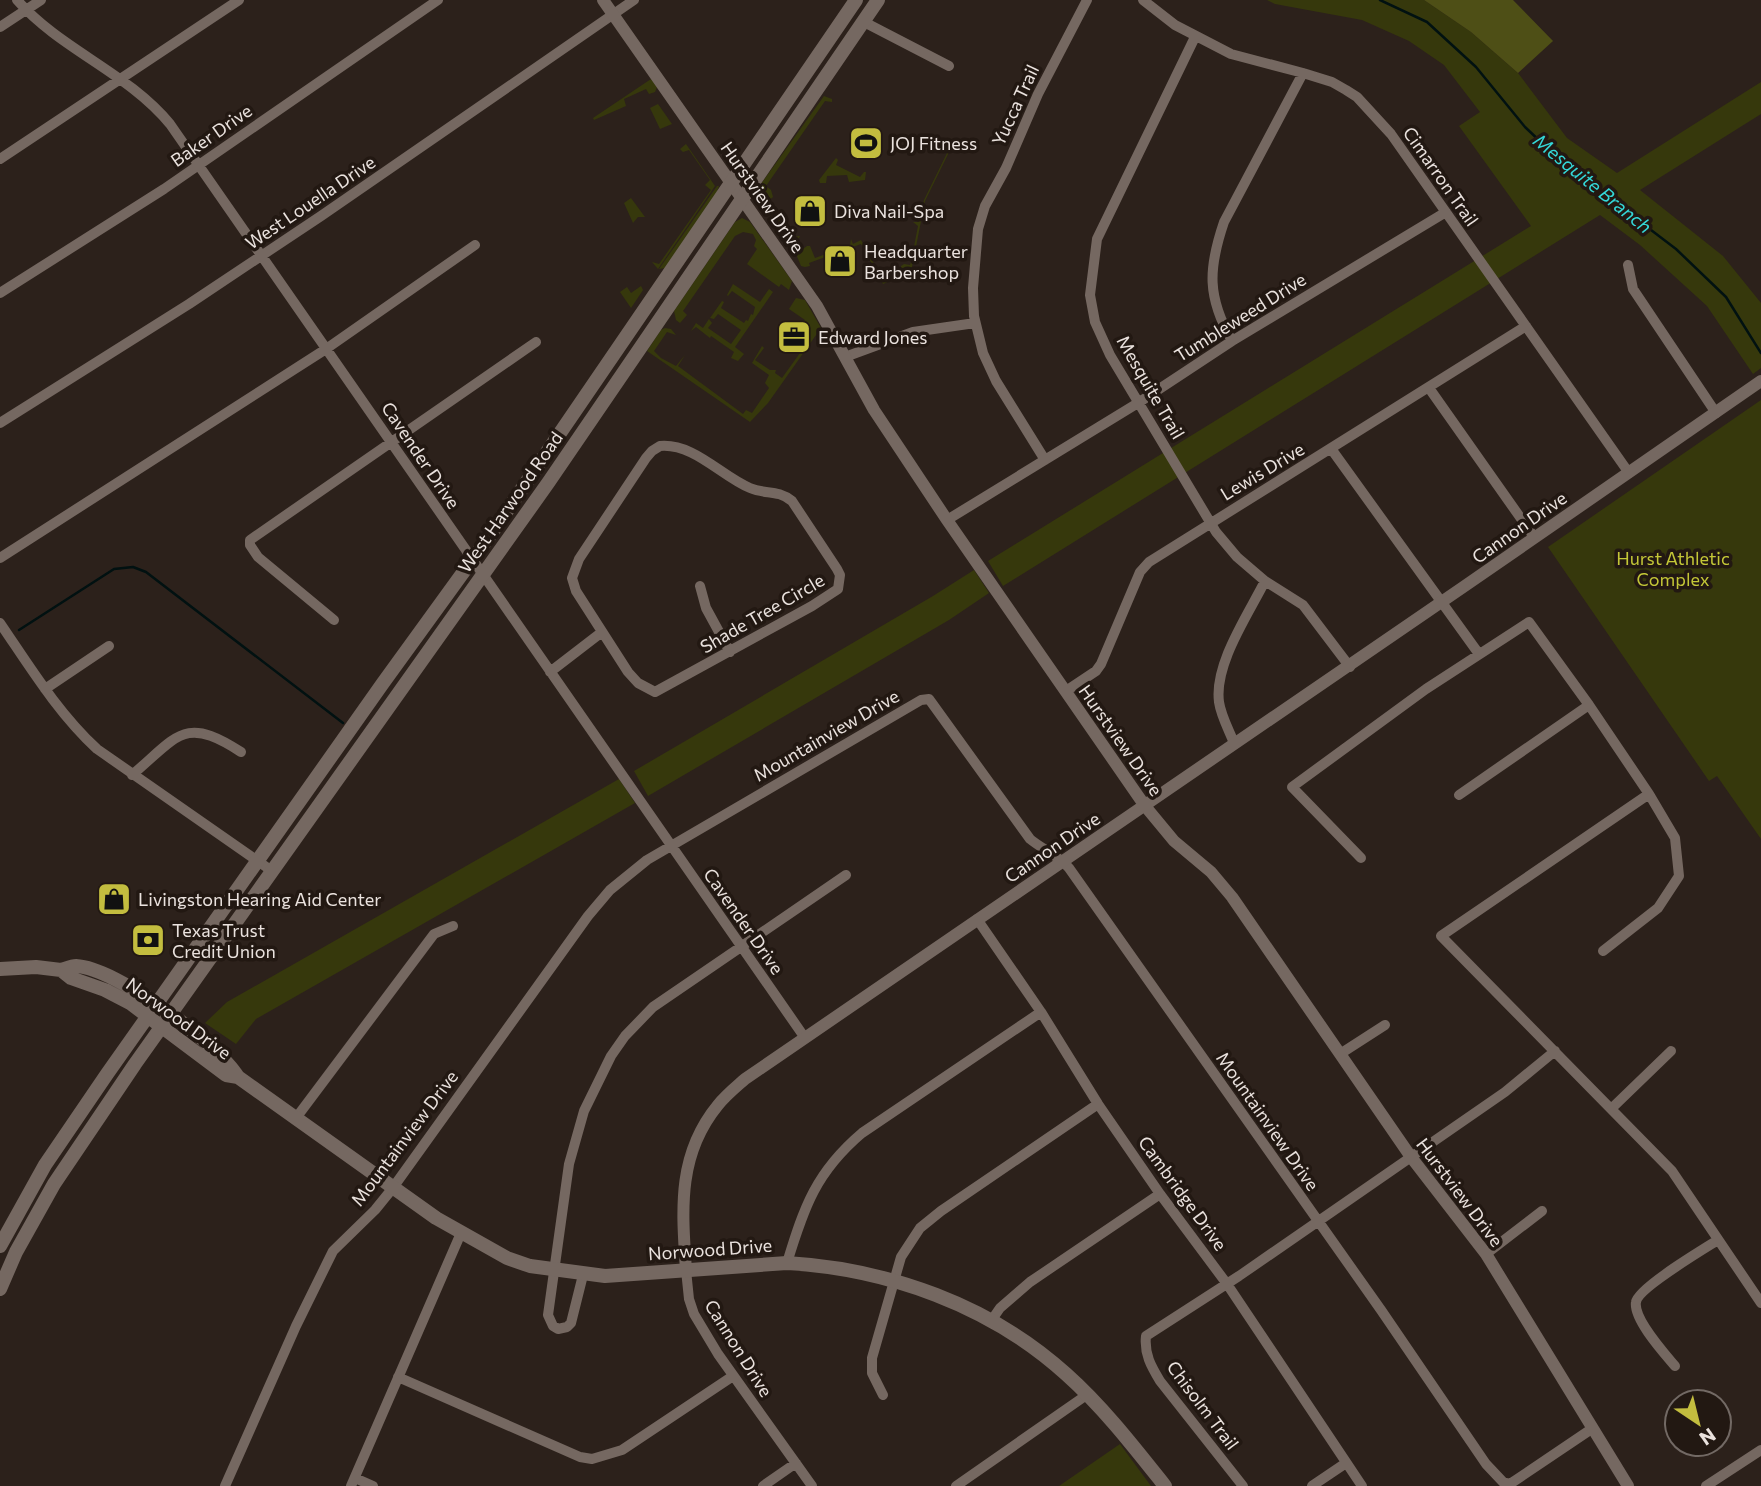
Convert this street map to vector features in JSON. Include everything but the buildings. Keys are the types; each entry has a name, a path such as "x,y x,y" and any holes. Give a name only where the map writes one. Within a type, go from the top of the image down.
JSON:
{"main road":[{"name":"West Harwood Road","path":"0,1246 45,1165 97,1089 471,561 856,0"},
{"name":"West Harwood Road","path":"0,1289 16,1252 54,1184 111,1099 482,576 878,0"},
{"name":"Norwood Drive","path":"0,969 36,967 61,970 71,978 152,1011 229,1063 238,1077 392,1189 461,1233 508,1258 530,1266 605,1276 787,1263 848,1269 935,1295 991,1321 1040,1353 1088,1394 1165,1486"}],"street":[{"name":"Cavender Drive","path":"17,0 59,37 122,79 160,111 804,1038"},
{"path":"0,27 41,0"},
{"path":"0,159 239,0"},
{"name":"Baker Drive","path":"0,293 199,165 438,0"},
{"name":"Hurstview Drive","path":"603,0 817,306 874,410 1145,806 1182,850 1219,881 1411,1157 1486,1254 1628,1486"},
{"name":"West Louella Drive","path":"0,423 262,256 634,0"},
{"name":"Yucca Trail","path":"1045,460 983,354 975,323 973,288 978,229 985,206 1006,168 1038,94 1087,0"},
{"name":"Cimarron Trail","path":"1143,0 1195,37 1230,54 1332,82 1357,97 1391,134 1629,473"},
{"path":"864,22 949,66"},
{"name":"Mesquite Trail","path":"1195,37 1097,239 1090,295 1095,322 1110,355 1210,522 1237,557 1265,581 1303,605 1350,667"},
{"path":"1232,341 1221,322 1212,289 1211,275 1219,237 1224,222 1303,73"},
{"name":"Tumbleweed Drive","path":"947,520 1138,403 1232,341 1446,212"},
{"path":"0,558 326,349 475,245"},
{"path":"1628,265 1633,289 1716,413"},
{"path":"845,357 913,332 975,323"},
{"name":"Lewis Drive","path":"1066,691 1096,671 1101,664 1140,572 1161,553 1332,450 1526,326"},
{"path":"334,620 258,557 250,545 250,540 536,342"},
{"name":"Cannon Drive","path":"812,1486 733,1376 694,1314 689,1299 682,1215 684,1177 693,1146 719,1104 745,1079 804,1038 1234,743 1350,667 1761,381"},
{"path":"1429,388 1534,537"},
{"name":"Shade Tree Circle","path":"660,446 673,446 693,454 748,488 782,493 792,501 840,575 838,590 730,652 655,692 638,683 576,591 572,574 579,559 646,458 660,446"},
{"path":"1332,450 1479,654"},
{"path":"1234,743 1220,710 1220,681 1231,648 1265,581"},
{"path":"701,586 706,608 730,652"},
{"path":"1362,858 1292,787 1426,689 1530,622 1589,705 1675,838 1679,876 1658,908 1603,951"},
{"path":"0,623 45,689 83,736 132,775 272,871"},
{"path":"550,672 602,632"},
{"path":"45,689 109,646"},
{"name":"Mountainview Drive","path":"225,1486 296,1326 333,1251 375,1210 392,1189 588,916 622,879 671,846 921,700 929,699 1030,839 1063,861 1486,1464 1503,1482 1510,1484 1594,1428"},
{"path":"1459,795 1589,705"},
{"path":"132,775 173,740 195,731 210,734 241,752"},
{"path":"1648,794 1441,936 1672,1171 1761,1303"},
{"path":"583,1275 571,1323 558,1329 552,1326 548,1315 569,1164 584,1111 599,1076 625,1036 639,1019 674,992 846,875"},
{"name":"Cambridge Drive","path":"977,919 1041,1012 1098,1104 1227,1284 1362,1486"},
{"path":"296,1118 434,934 453,926"},
{"path":"787,1263 810,1196 847,1146 862,1133 1041,1012"},
{"path":"1340,1054 1385,1025"},
{"name":"Chisolm Trail","path":"1243,1486 1149,1364 1145,1349 1146,1336 1227,1284 1505,1092 1555,1051"},
{"path":"1612,1108 1671,1051"},
{"path":"883,1395 873,1373 872,1358 901,1257 920,1228 1098,1104"},
{"path":"991,1321 1000,1308 1030,1282 1160,1194"},
{"path":"1486,1254 1542,1210"},
{"path":"373,1486 353,1482 461,1233"},
{"path":"1675,1366 1647,1331 1639,1315 1636,1301 1638,1294 1718,1240"},
{"path":"398,1377 580,1457 593,1459 622,1450 733,1376"},
{"path":"956,1486 1088,1394"},
{"path":"1706,1486 1761,1450"},
{"path":"763,1486 796,1463"},
{"path":"1312,1486 1346,1464"}],"green space":[{"path":"1267,0 1424,0 1471,32 1518,73 1567,138 1617,173 1761,82 1761,114 1640,190 1723,256 1761,303 1761,368 1753,374 1707,306 1640,245 1600,215 1003,586 988,561 1531,226 1459,126 1480,112 1444,65 1409,41 1362,20 1275,4"},
{"path":"651,79 657,87 655,92 649,94 646,89 624,99 626,106 594,120 593,118"},
{"path":"824,96 832,99 832,102 825,101 766,186 773,197 768,201 793,237 800,236 788,246 778,225 758,196 758,188"},
{"path":"658,104 672,124 660,129 650,108"},
{"path":"686,144 715,186 658,269 652,262 659,264 711,190 705,185 710,180 689,150 683,152 680,149"},
{"path":"951,145 925,201 911,272 883,284 861,244 809,263 810,266 801,266 796,254 807,246 810,246 815,258 850,245 851,239 853,244 861,240 881,276 887,274 890,279 901,274 901,266 910,265 911,262 918,226 913,222 919,222 924,200"},
{"path":"836,158 836,165 860,177 866,172 865,180 849,182 847,175 827,176 826,183 820,183 819,180"},
{"path":"717,186 717,192 665,268 659,269"},
{"path":"631,198 645,217 638,217 633,223 624,203"},
{"path":"742,218 750,222 792,281 789,290 781,284 779,287 747,264 757,249 754,246 756,240 753,234 743,232 735,236 683,311 687,315 680,323 676,320 674,311 735,222"},
{"path":"733,284 760,302 769,289 773,292 735,347 744,354 738,361 731,358 734,352 711,336 710,338 696,327 691,331 696,323 703,328 709,319 712,323 708,328 731,344 741,330 718,314 714,319 710,318 722,301 724,302 721,308 744,323 753,315 755,307 732,291 727,295"},
{"path":"641,286 643,290 631,308 620,292 627,287 631,293"},
{"path":"796,298 805,300 821,328 768,403 750,422 647,351 661,330 671,329 676,335 667,332 654,351 676,366 685,355 678,366 743,414 746,410 752,413 769,388 765,383 769,375 752,363 762,346 764,348 755,360 770,370 776,370 775,373 782,378 805,346 800,342 804,333 794,326 801,326 805,320 789,309"},
{"name":"Hurst Athletic Complex","path":"1761,400 1761,839 1717,776 1709,781 1548,547"},
{"path":"974,570 989,593 949,620 648,796 634,771"},
{"path":"619,779 635,803 256,1019 236,1044 205,1023 227,1002"},
{"path":"1120,1444 1151,1486 1059,1486"}],"shaded area":[{"path":"1424,0 1513,0 1553,41 1518,73 1471,32"}],"waterway":[{"name":"Mesquite Branch","path":"1380,0 1427,22 1476,67 1525,127 1563,163 1676,249 1726,297 1761,353"},
{"path":"19,630 114,569 133,567 146,572 343,723"}],"place":[{"name":"JOJ Fitness","path":"866,143"},
{"name":"Diva Nail-Spa","path":"810,211"},
{"name":"Headquarter Barbershop","path":"840,261"},
{"name":"Edward Jones","path":"794,337"},
{"name":"Livingston Hearing Aid Center","path":"114,899"},
{"name":"Texas Trust Credit Union","path":"148,940"}]}
